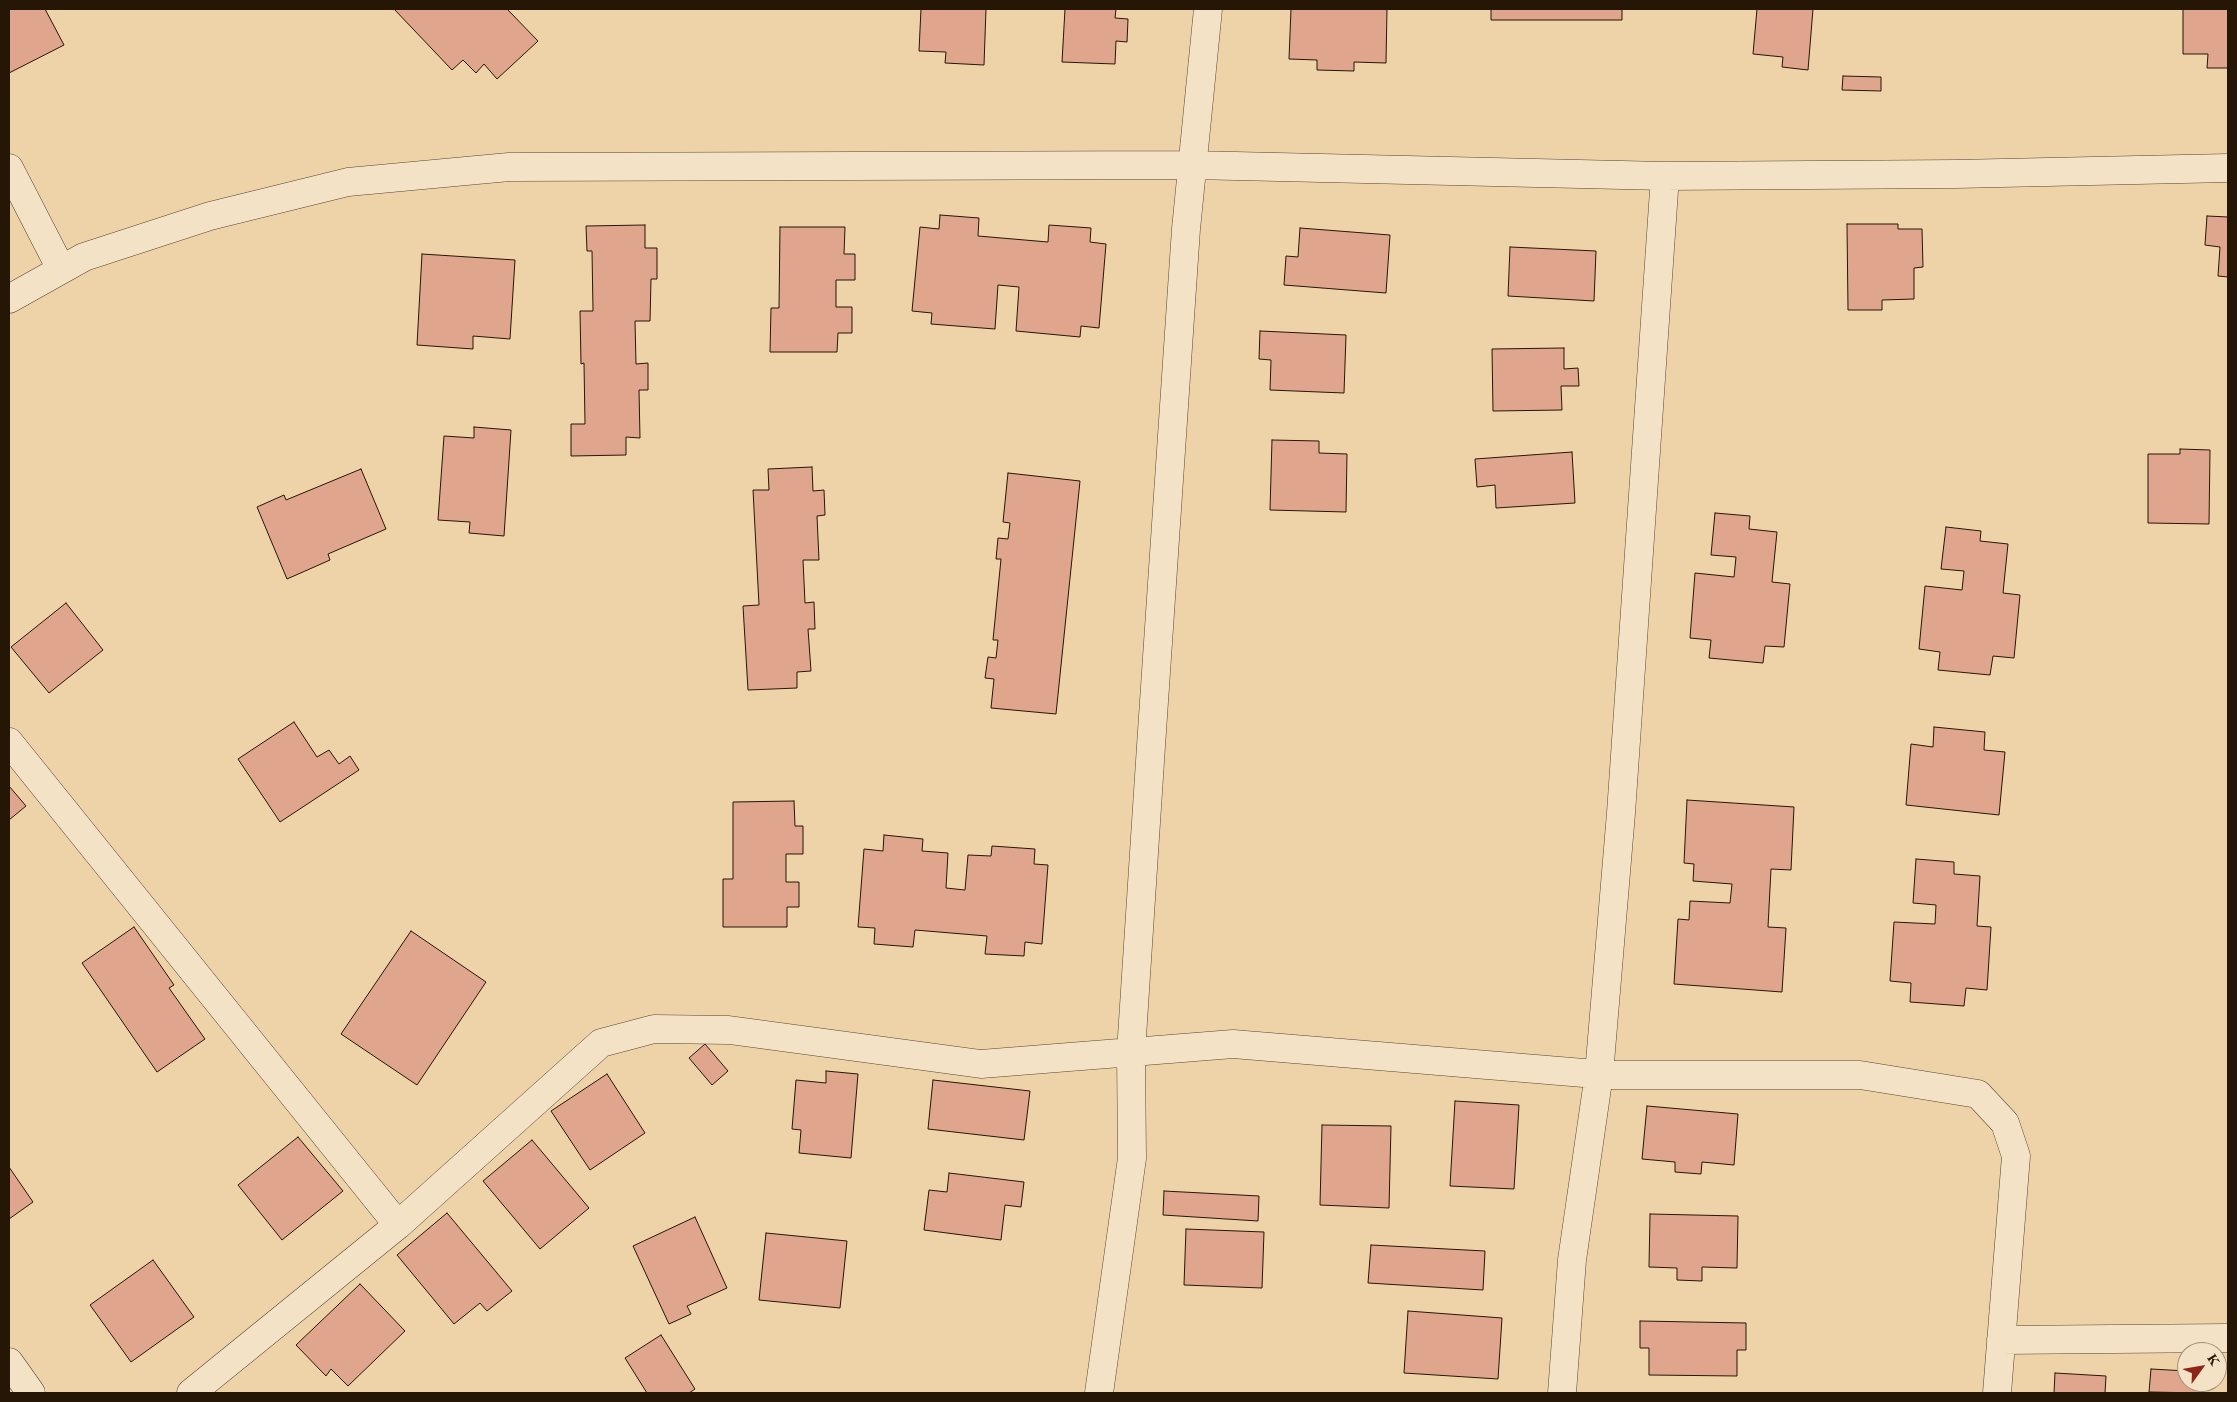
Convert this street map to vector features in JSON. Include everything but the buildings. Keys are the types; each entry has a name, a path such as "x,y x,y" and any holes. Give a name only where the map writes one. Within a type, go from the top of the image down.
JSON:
{"street":[{"path":"1099,1393 1132,1158 1131,1052 1186,229 1208,9"},
{"path":"9,299 84,257 210,216 348,182 509,167 1192,165 1665,176 1956,174 2228,168"},
{"path":"9,168 61,269"},
{"path":"1562,1393 1572,1260 1599,1074 1621,813 1665,176"},
{"path":"9,742 398,1225"},
{"path":"191,1393 398,1225 600,1043 654,1029 729,1030 981,1064 1233,1044 1599,1074 1860,1075 1978,1094 2005,1123 2016,1156 1997,1393"},
{"path":"2001,1340 2228,1338"},
{"path":"9,1362 31,1393"}]}
